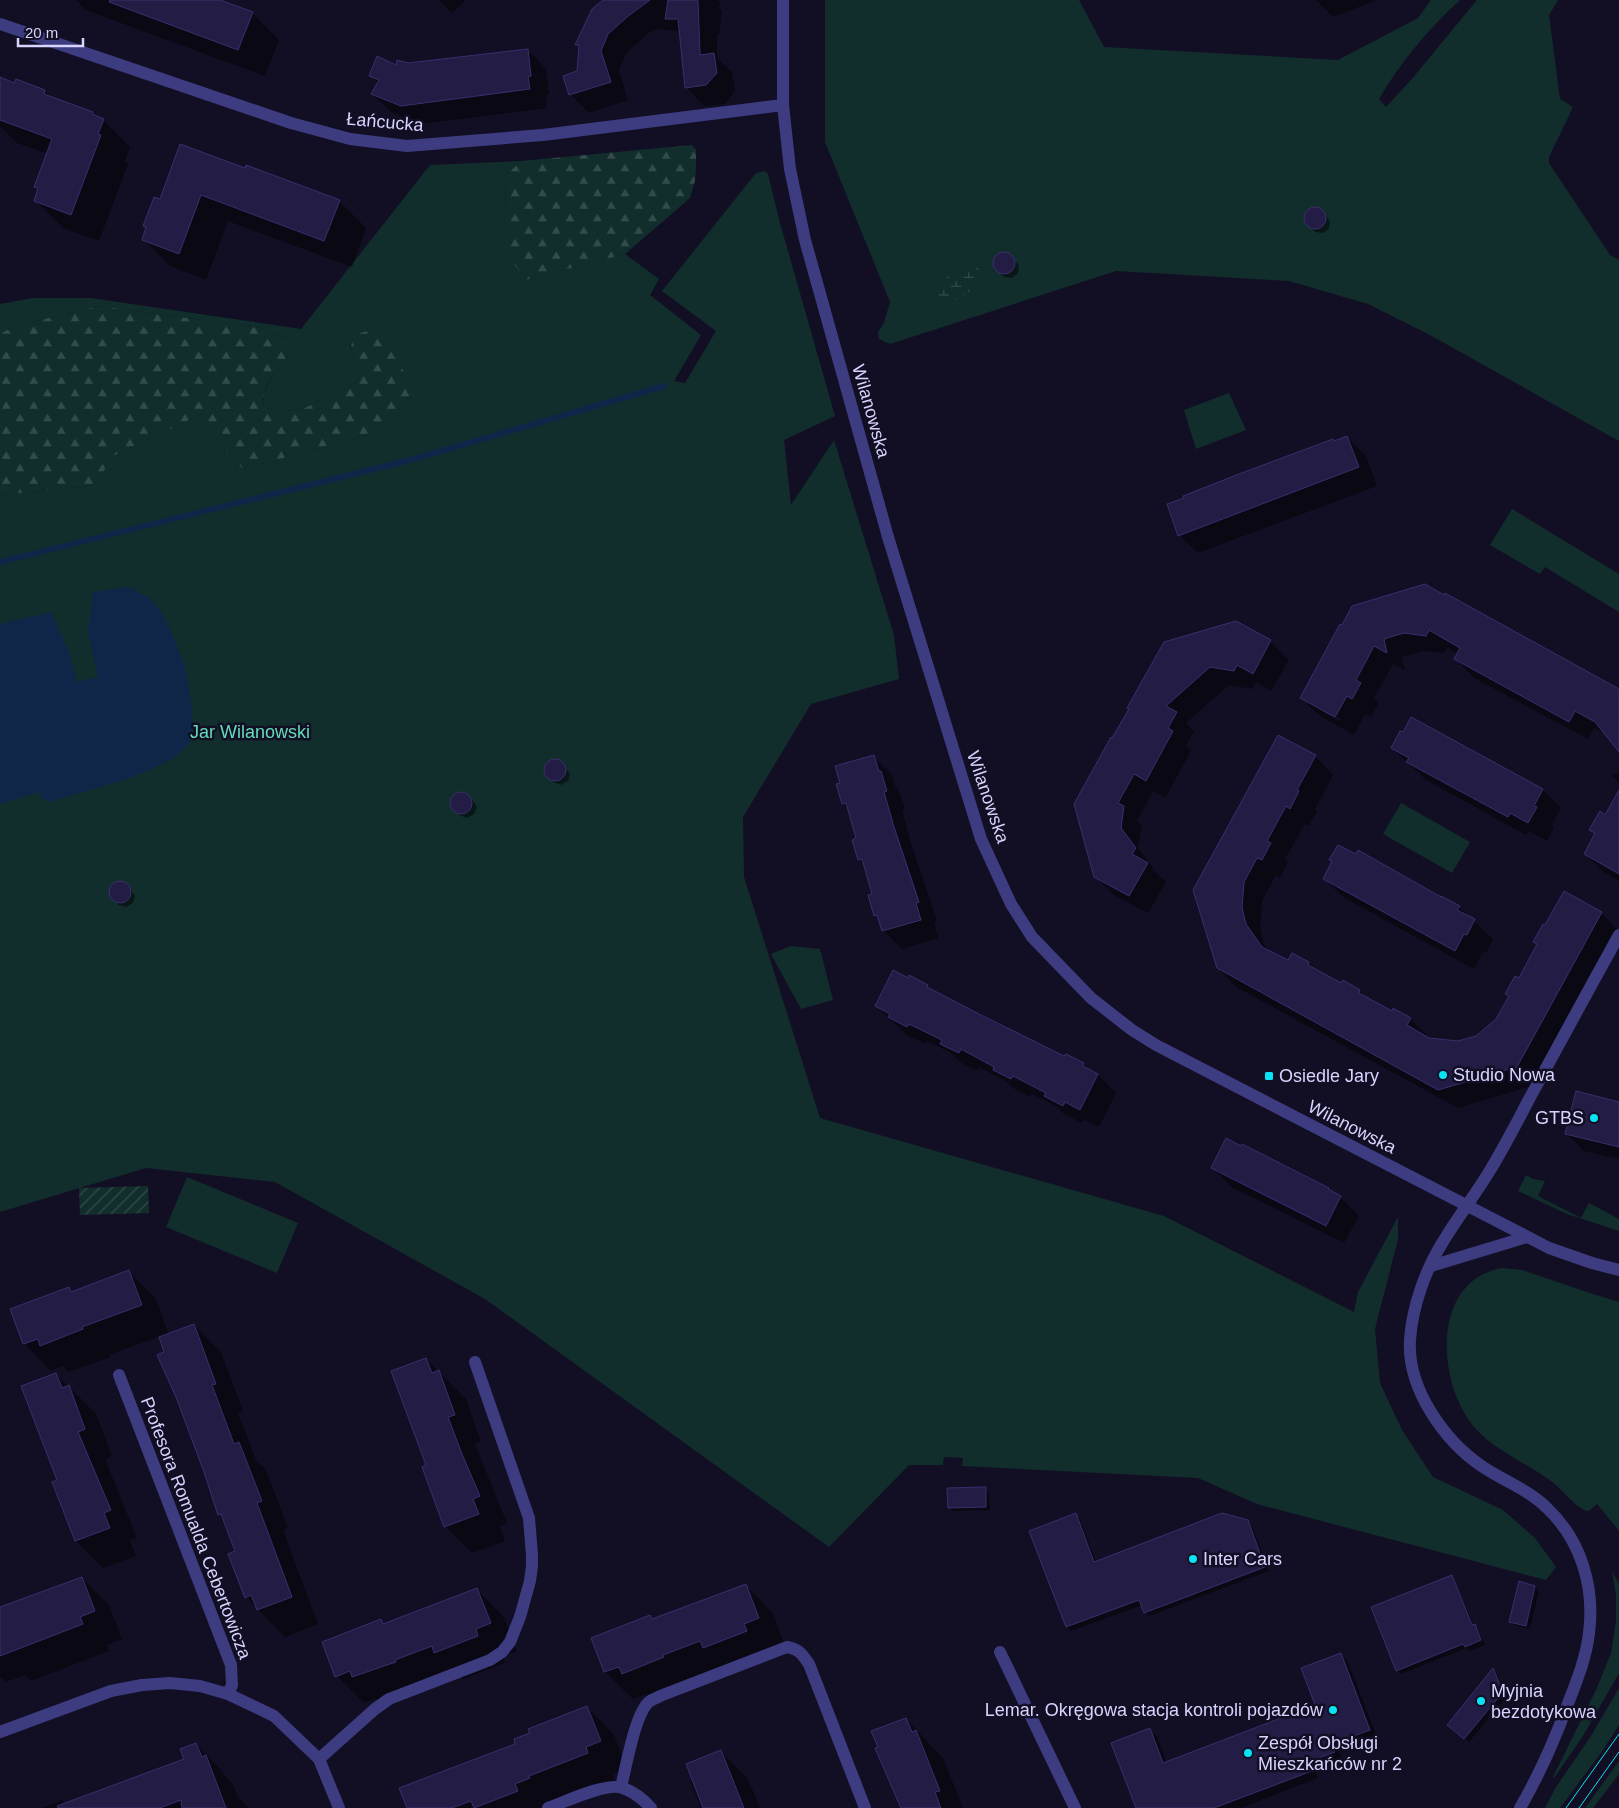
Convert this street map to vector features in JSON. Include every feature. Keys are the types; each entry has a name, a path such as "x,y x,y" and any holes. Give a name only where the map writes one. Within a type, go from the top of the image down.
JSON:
{"street":[{"name":"Wilanowska","path":"783,0 783,105 790,170 805,240 885,528 981,839 1011,904 1032,937 1091,998 1132,1030 1156,1045 1527,1237 1550,1248 1619,1270"},
{"name":"Łańcucka","path":"0,24 286,122 350,139 407,146 543,135 783,105"},
{"path":"1520,1808 1537,1778 1582,1667 1589,1634 1590,1611 1586,1575 1577,1547 1564,1526 1546,1506 1520,1487 1484,1467 1460,1450 1435,1419 1418,1388 1411,1370 1410,1342 1414,1313 1420,1292 1442,1242 1489,1172 1619,935"},
{"path":"1431,1266 1527,1237"},
{"path":"319,1759 375,1709 389,1699 490,1660 502,1652 510,1642 520,1617 532,1566 529,1518 475,1362"},
{"name":"Profesora Romualda Cebertowicza","path":"119,1375 231,1665 232,1685 228,1694"},
{"path":"621,1787 637,1726 642,1712 649,1702 660,1696 787,1647 801,1652 808,1664 865,1808"},
{"path":"1000,1652 1074,1808"},
{"path":"0,1732 111,1691 142,1685 180,1684 200,1686 228,1694 274,1716 319,1759 339,1808"},
{"path":"548,1808 600,1789 621,1787 639,1796 651,1808"}],"green space":[{"path":"825,0 1079,0 1104,47 1338,60 1418,18 1431,0 1460,0 1426,35 1396,72 1379,99 1386,107 1411,80 1477,0 1558,0 1549,15 1560,99 1573,107 1549,157 1549,163 1610,255 1619,260 1619,441 1430,335 1368,304 1289,281 1116,271 890,344 879,339 878,332 884,323 890,302 825,142"},
{"path":"692,145 696,150 696,167 695,181 690,198 625,254 526,280 510,259 505,221 506,175 521,161"},
{"name":"Jar Wilanowski","path":"521,161 506,175 505,221 511,259 526,280 625,254 659,279 650,295 701,335 674,381 685,383 716,331 662,291 756,173 765,171 768,174 780,223 835,416 784,440 791,505 834,440 894,635 899,679 811,704 743,817 744,877 820,1118 1164,1216 1354,1312 1358,1292 1398,1217 1398,1239 1375,1329 1380,1383 1402,1430 1433,1477 1503,1510 1535,1538 1556,1567 1546,1580 1257,1504 1198,1478 962,1466 963,1458 944,1457 943,1465 909,1465 829,1547 485,1299 275,1182 146,1168 0,1212 0,495 90,486 102,475 111,457 193,418 207,425 224,450 243,469 361,437 392,425 411,396 350,344 357,382 348,389 330,395 305,408 281,412 263,405 264,397 271,378 290,356 290,340 260,328 99,306 12,327 0,334 0,304 33,298 91,298 301,329 430,165"},
{"path":"974,267 978,268 981,274 976,285 971,290 959,298 946,303 940,303 936,299 935,292 946,278 956,271"},
{"path":"99,306 260,328 290,340 290,356 268,383 263,405 281,412 305,408 330,395 348,389 357,382 351,347 353,340 357,335 365,331 377,330 403,370 411,396 392,425 361,437 243,469 224,450 207,425 193,418 111,457 102,475 90,486 0,495 0,334 12,327"},
{"path":"1229,393 1246,430 1196,449 1184,410"},
{"path":"1512,509 1619,574 1619,612 1545,567 1540,574 1490,545"},
{"path":"1401,803 1470,842 1452,873 1383,834"},
{"path":"791,946 820,949 833,1000 801,1009 771,954"},
{"path":"1526,1175 1533,1179 1545,1181 1538,1196 1581,1218 1589,1203 1619,1219 1619,1231 1567,1214 1518,1191"},
{"path":"187,1177 298,1223 277,1273 166,1227"},
{"path":"148,1186 149,1213 80,1215 79,1188"},
{"path":"1502,1268 1522,1270 1619,1302 1619,1531 1597,1504 1589,1511 1580,1508 1551,1481 1484,1437 1463,1410 1453,1388 1448,1363 1447,1337 1451,1313 1462,1293 1478,1277"},
{"path":"1612,1571 1619,1584 1619,1673 1583,1736 1554,1778 1596,1690 1611,1653 1616,1621 1616,1595"},
{"path":"1619,1688 1619,1725 1601,1753 1560,1808 1545,1808 1556,1787 1591,1736"},
{"path":"1619,1761 1619,1774 1593,1808 1585,1808"}],"water":[{"path":"129,587 147,597 158,607 174,638 185,669 189,690 193,726 190,741 181,752 166,762 125,779 48,802 42,798 39,792 0,804 0,624 51,612 69,652 77,682 98,677 88,633 93,592"}],"building":[{"path":"110,0 220,0 253,12 238,50 109,2"},
{"path":"603,0 650,0 608,34 601,51 611,82 569,95 563,76 577,71 579,45 575,45 592,9"},
{"path":"668,0 698,0 700,55 714,53 717,73 706,85 685,88 678,19 665,19"},
{"path":"528,49 531,76 528,77 530,89 401,106 371,94 379,80 369,76 377,56 396,65 397,60 408,63"},
{"path":"0,77 14,83 16,79 45,90 44,94 93,112 92,114 104,119 98,134 101,135 71,215 34,201 38,188 34,187 52,139 0,120"},
{"path":"180,144 245,168 246,165 340,200 324,241 201,195 179,254 142,240 146,227 143,226 154,197 160,199"},
{"path":"1315,207 1323,210 1326,218 1323,226 1315,229 1307,226 1304,218 1307,210"},
{"path":"1004,252 1012,255 1015,263 1012,271 1004,274 996,271 993,263 996,255"},
{"path":"1347,436 1359,467 1178,536 1167,504 1239,474 1333,439 1334,441"},
{"path":"1425,584 1444,595 1445,593 1619,689 1619,752 1595,722 1575,711 1569,722 1454,659 1460,648 1429,630 1426,636 1404,633 1384,639 1387,653 1374,646 1356,680 1361,683 1352,699 1347,696 1335,717 1300,698 1340,624 1342,625 1352,606"},
{"path":"1236,621 1271,640 1253,674 1237,665 1234,671 1210,667 1166,706 1177,712 1168,728 1173,731 1146,781 1134,774 1118,803 1124,806 1121,828 1136,848 1132,854 1148,863 1129,896 1094,877 1074,804 1111,737 1129,709 1127,708 1164,642"},
{"path":"1411,717 1543,789 1534,806 1537,807 1528,823 1510,813 1508,817 1406,762 1409,758 1391,748 1400,731 1403,732"},
{"path":"1278,735 1316,755 1297,790 1299,791 1290,809 1286,806 1267,841 1271,843 1262,860 1257,858 1244,882 1242,908 1246,924 1262,947 1288,960 1292,953 1309,962 1308,965 1341,983 1343,980 1360,990 1359,993 1392,1011 1393,1008 1411,1018 1407,1025 1429,1038 1458,1041 1476,1036 1496,1019 1509,996 1505,994 1515,976 1519,978 1537,944 1533,942 1564,891 1602,912 1517,1067 1438,1090 1217,968 1193,890"},
{"path":"874,755 879,771 881,771 887,791 884,792 894,827 919,902 916,903 921,920 882,931 877,915 874,916 868,895 872,894 862,859 858,860 852,840 856,838 846,803 842,804 836,784 840,783 835,766"},
{"path":"555,759 563,762 566,770 563,778 555,781 547,778 544,770 547,762"},
{"path":"1619,790 1619,874 1584,854 1595,833 1589,830 1600,811 1605,815"},
{"path":"461,792 469,795 472,803 469,811 461,814 453,811 450,803 453,795"},
{"path":"1338,845 1356,854 1358,850 1460,906 1457,910 1475,919 1467,935 1464,934 1455,951 1323,879 1332,861 1329,860"},
{"path":"120,881 128,884 131,892 128,900 120,903 112,900 109,892 112,884"},
{"path":"893,970 908,978 909,975 928,985 927,987 979,1014 1064,1056 1066,1054 1084,1063 1083,1066 1098,1074 1080,1110 1065,1102 1063,1106 1044,1096 1046,1093 1013,1076 1011,1079 993,1070 994,1067 961,1049 959,1053 940,1044 942,1040 909,1024 907,1027 888,1017 890,1014 875,1006"},
{"name":"GTBS","path":"1576,1091 1619,1102 1619,1147 1565,1134"},
{"path":"1226,1138 1241,1146 1242,1144 1329,1188 1341,1196 1326,1226 1211,1168"},
{"path":"129,1270 142,1305 82,1327 83,1329 40,1346 38,1339 23,1344 10,1309 69,1287 71,1292"},
{"path":"194,1324 216,1384 212,1385 234,1444 239,1442 262,1501 257,1503 292,1597 257,1610 251,1595 245,1598 228,1554 235,1551 221,1514 218,1515 176,1397 157,1355 164,1352 159,1337"},
{"path":"426,1358 432,1373 439,1370 455,1415 448,1417 480,1496 473,1499 479,1514 444,1527 422,1467 426,1465 391,1371"},
{"path":"56,1373 62,1388 69,1385 85,1429 78,1432 111,1510 104,1513 110,1528 75,1541 52,1482 57,1480 21,1386"},
{"path":"986,1487 986,1507 948,1508 947,1488"},
{"path":"1076,1513 1094,1562 1222,1513 1248,1520 1265,1567 1144,1613 1139,1600 1066,1627 1029,1531"},
{"path":"1452,1575 1472,1625 1475,1624 1481,1640 1465,1647 1463,1644 1396,1671 1371,1607"},
{"path":"82,1577 95,1611 80,1617 83,1624 0,1656 0,1607"},
{"path":"1519,1581 1535,1586 1526,1626 1509,1622"},
{"path":"746,1584 759,1618 744,1624 747,1631 703,1648 700,1641 663,1655 664,1657 622,1674 619,1667 604,1672 591,1638 650,1615 652,1619"},
{"path":"477,1588 491,1623 476,1629 478,1636 434,1653 432,1646 395,1660 396,1662 352,1677 350,1671 335,1677 322,1642 381,1619 383,1624"},
{"name":"Zespół Obsługi Mieszkańców nr 2","path":"1341,1653 1370,1730 1332,1744 1335,1752 1308,1762 1312,1771 1214,1808 1136,1808 1111,1743 1150,1728 1163,1763 1315,1705 1301,1668"},
{"name":"Myjnia bezdotykowa","path":"1493,1668 1503,1692 1464,1739 1447,1725"},
{"path":"587,1706 601,1741 586,1747 588,1753 529,1776 530,1778 515,1784 518,1791 474,1808 471,1801 452,1808 407,1808 399,1788 515,1744 514,1739 530,1733 528,1729"},
{"path":"906,1718 912,1732 916,1730 940,1791 935,1792 941,1808 901,1808 875,1748 878,1747 871,1731"},
{"path":"196,1743 202,1757 206,1755 226,1808 182,1808 181,1800 160,1808 58,1808 57,1806 184,1759 180,1749"},
{"path":"721,1750 744,1808 703,1808 686,1764"}],"waterway":[{"path":"0,562 414,459 664,386"}],"tram line":[{"path":"1566,1808 1619,1734"},
{"path":"1579,1808 1619,1752"}],"place":[{"name":"Studio Nowa","path":"1443,1075"},
{"name":"Osiedle Jary","path":"1269,1076"},
{"name":"GTBS","path":"1594,1118"},
{"name":"Inter Cars","path":"1193,1559"},
{"name":"Myjnia bezdotykowa","path":"1481,1701"},
{"name":"Lemar. Okręgowa stacja kontroli pojazdów","path":"1333,1710"},
{"name":"Zespół Obsługi Mieszkańców nr 2","path":"1248,1753"}]}
